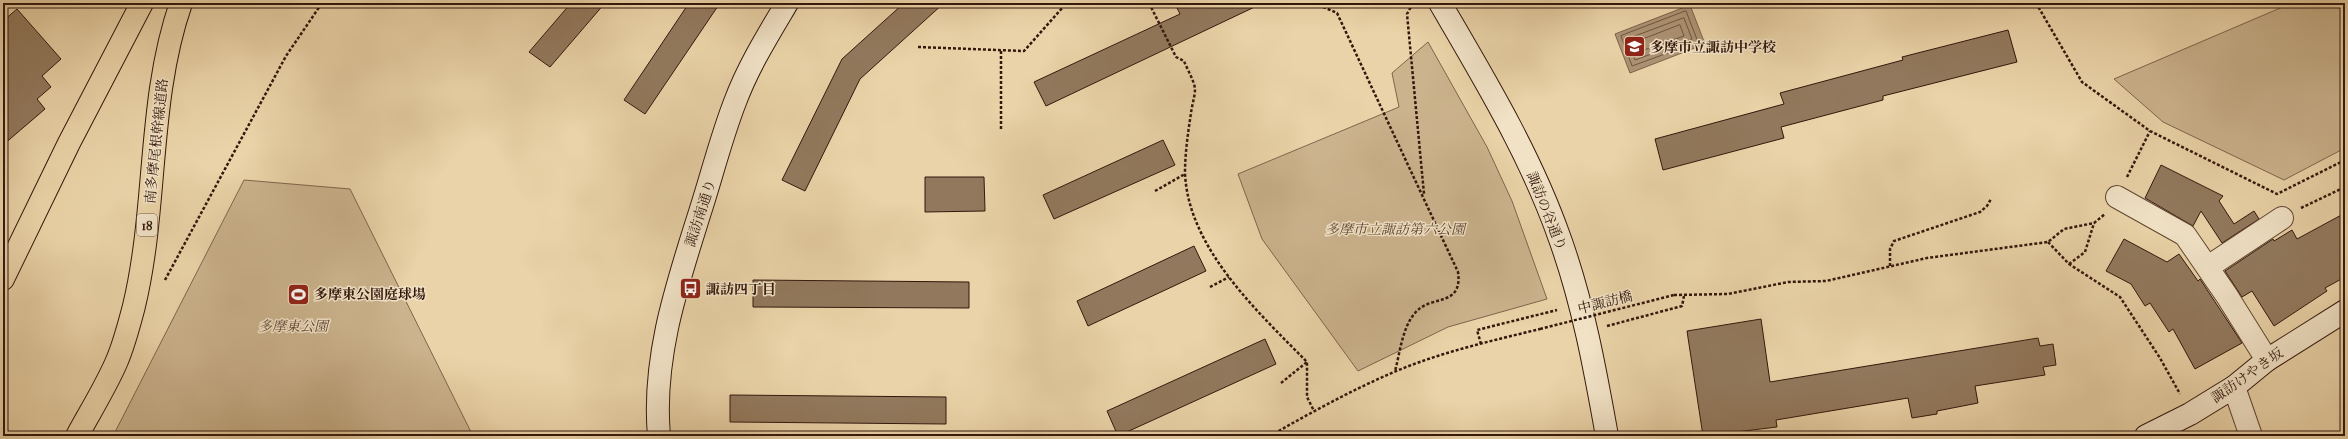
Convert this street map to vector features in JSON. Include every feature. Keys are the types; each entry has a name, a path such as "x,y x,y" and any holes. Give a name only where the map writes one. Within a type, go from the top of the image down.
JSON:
{"main road":[{"path":"3,279 69,143 142,3"},
{"name":"南多摩尾根幹線道路","path":"77,436 115,365 134,304 146,238 159,90 172,28 181,3"}],"street":[{"name":"諏訪南通り","path":"659,436 658,383 662,344 677,283 735,102 758,52 787,3"},
{"name":"諏訪の谷通り","path":"1440,3 1501,108 1538,184 1560,240 1592,351 1607,436"},
{"path":"2117,197 2185,235 2208,267 2267,360"},
{"path":"2208,267 2287,207"},
{"name":"諏訪けやき坂","path":"2146,436 2190,414 2234,386 2267,360 2345,311"},
{"path":"2234,386 2251,436"}],"path":[{"path":"165,280 286,56 322,3"},
{"path":"918,47 1024,51 1064,6 1088,3"},
{"path":"1149,3 1176,57 1184,61 1195,88 1186,150 1185,174 1194,216 1207,244 1230,277 1258,312 1307,362 1307,397 1314,411"},
{"path":"1314,3 1337,13 1424,196 1458,272 1460,283 1455,293 1415,312 1408,326 1395,371"},
{"path":"1413,3 1407,14 1424,196"},
{"path":"2036,3 2082,82 2150,131 2276,194 2287,207 2303,209 2345,187"},
{"path":"1001,50 1001,129"},
{"path":"2150,131 2109,210 2094,223 2064,229 2048,242 2068,264 2120,297 2160,358 2190,414"},
{"path":"2276,194 2345,160"},
{"path":"1155,191 1185,174"},
{"path":"1890,266 1890,249 1894,241 1980,212 1988,206 1991,199"},
{"path":"2068,264 2085,252 2094,223"},
{"name":"中諏訪橋","path":"1270,436 1314,411 1395,371 1481,344 1674,295 1728,294 1788,282 1826,281 1927,258 2048,242"},
{"path":"1210,287 1230,277"},
{"path":"1607,326 1682,306 1684,296"},
{"path":"1481,344 1477,330 1557,310"},
{"path":"1281,382 1307,362"}],"green space":[{"path":"2292,3 2345,3 2345,148 2284,180 2163,122 2114,79"},
{"name":"多摩市立諏訪第六公園","path":"1428,42 1487,147 1512,201 1547,299 1448,327 1358,371 1262,239 1238,174 1399,107 1392,73"},
{"name":"多摩東公園","path":"244,180 350,189 473,436 113,436"}],"water":[{"path":"1690,5 1705,44 1630,73 1615,34"}],"building":[{"path":"571,3 605,3 550,67 529,52"},
{"path":"689,3 720,3 645,114 624,100"},
{"path":"904,3 944,3 860,79 805,191 782,180 842,59"},
{"path":"1189,3 1263,3 1046,106 1034,82 1180,14 1177,8"},
{"path":"17,9 61,59 42,76 51,87 37,99 45,109 3,145 3,21"},
{"path":"2008,30 2017,62 1883,96 1883,100 1781,127 1784,138 1663,170 1655,139 1784,104 1780,93 1903,60 1902,57"},
{"path":"1163,140 1175,165 1054,219 1043,195"},
{"path":"2161,165 2223,196 2219,201 2234,224 2254,211 2259,219 2222,243 2201,211 2193,226 2145,198"},
{"path":"925,177 984,177 985,211 925,212"},
{"path":"2345,213 2345,277 2325,288 2327,291 2274,326 2252,291 2242,297 2225,271 2273,239 2274,241 2292,230 2297,239"},
{"path":"2124,239 2167,262 2179,254 2198,281 2200,279 2242,343 2195,369 2173,329 2169,332 2150,303 2145,306 2131,284 2106,271"},
{"path":"1194,246 1206,271 1088,326 1077,301"},
{"path":"753,280 969,282 969,308 753,307"},
{"path":"1761,319 1770,382 2038,338 2040,346 2053,344 2056,365 2043,367 2045,375 1975,386 1978,403 1937,411 1937,414 1912,418 1908,398 1776,420 1777,427 1703,436 1687,331"},
{"path":"1265,339 1276,364 1118,436 1107,411"},
{"path":"730,395 946,397 946,424 730,422"}],"place":[{"name":"多摩市立諏訪中学校","path":"1635,47"},
{"name":"諏訪四丁目","path":"690,289"},
{"name":"多摩東公園庭球場","path":"299,294"}]}
